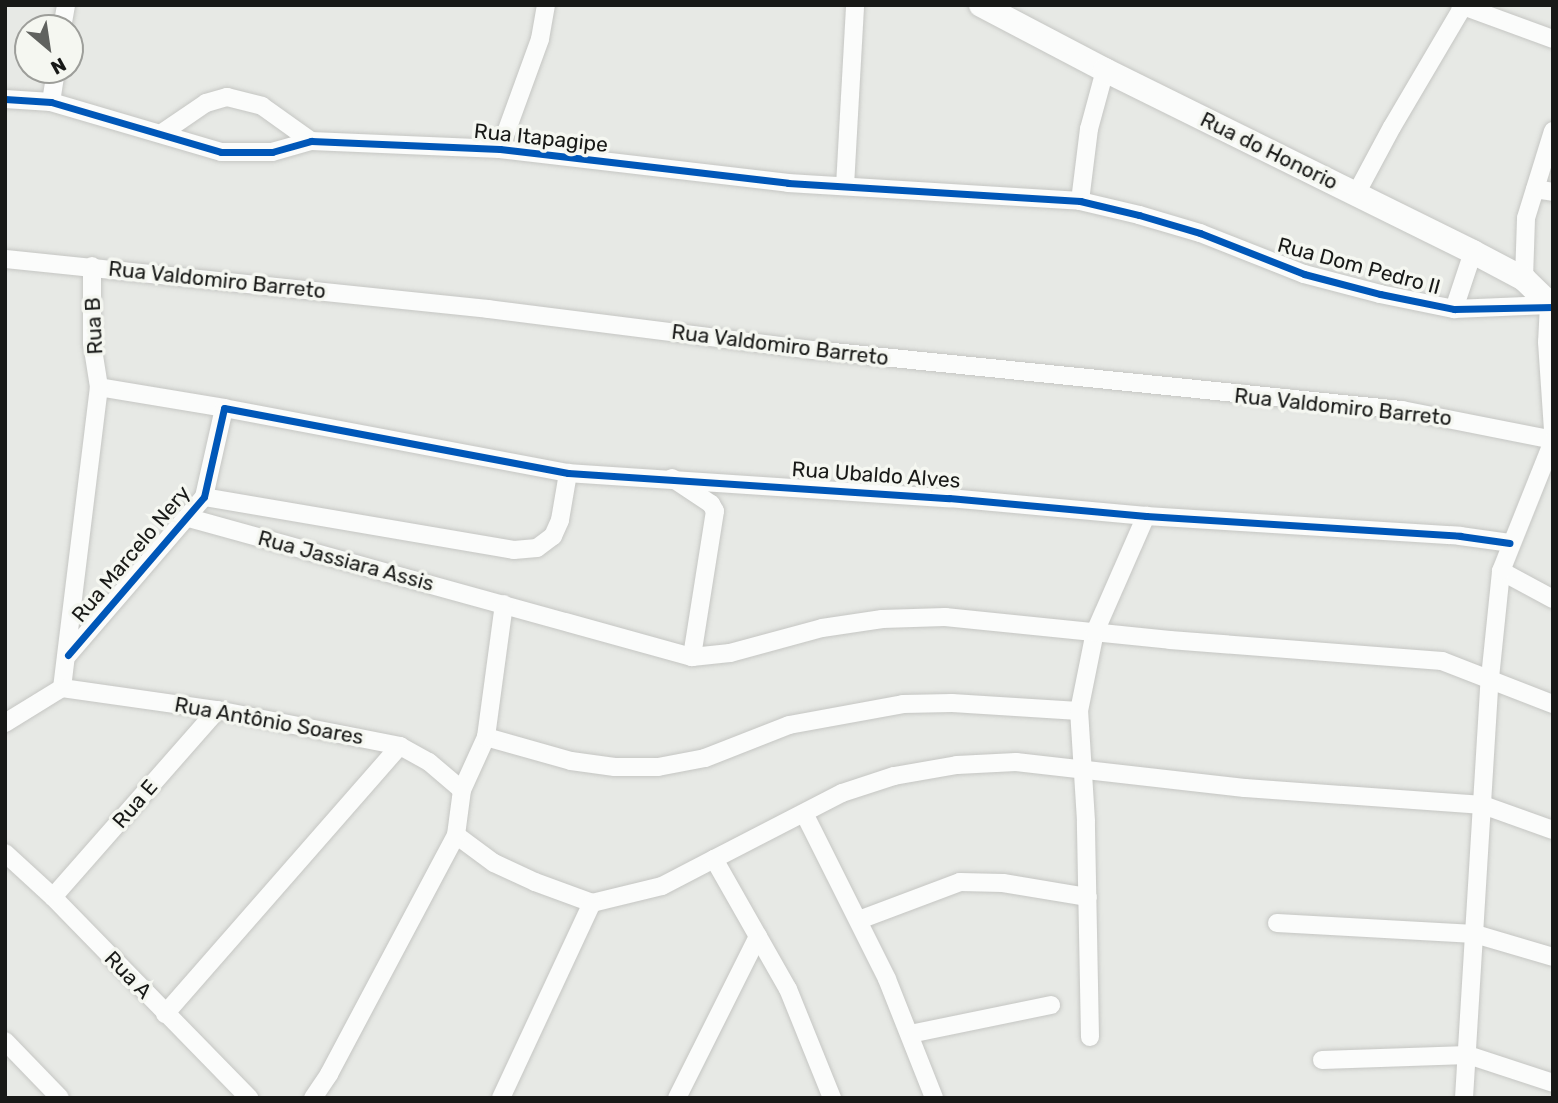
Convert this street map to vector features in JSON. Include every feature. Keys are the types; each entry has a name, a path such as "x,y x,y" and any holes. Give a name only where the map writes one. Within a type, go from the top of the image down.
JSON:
{"street":[{"path":"500,149 540,39 546,5"},
{"path":"845,186 855,5"},
{"name":"Rua do Honorio","path":"981,5 1105,70 1473,252 1524,279 1551,306"},
{"path":"1356,194 1463,6 1553,38"},
{"path":"1080,201 1088,129 1105,70"},
{"path":"51,102 54,84"},
{"path":"162,133 206,103 227,97 262,106 311,141"},
{"name":"Rua Itapagipe","path":"5,99 51,102 221,152 272,152 311,141 500,149 788,183 1080,201"},
{"path":"1524,279 1526,218 1544,190 1553,131"},
{"name":"Rua Dom Pedro II","path":"1080,201 1200,233 1304,274 1454,310 1551,306"},
{"path":"1454,310 1473,252"},
{"name":"Rua Valdomiro Barreto","path":"5,258 488,309 814,350 1402,410 1553,440"},
{"name":"Rua B","path":"62,688 99,387 92,343 92,266"},
{"path":"1551,306 1546,342 1553,429"},
{"path":"99,387 224,408"},
{"name":"Rua Ubaldo Alves","path":"224,408 568,473 949,498 1146,516 1460,536 1510,543"},
{"name":"Rua Marcelo Nery","path":"68,655 189,518 204,497 224,408"},
{"path":"1464,1098 1490,678 1501,571 1553,440"},
{"path":"204,497 514,550 537,548 553,536 560,520 568,473"},
{"path":"671,478 711,504 715,511 692,657 730,653 821,628 882,619 944,617 1442,661 1553,704"},
{"path":"1090,1037 1084,768 1079,711 1095,632 1146,516"},
{"name":"Rua Jassiara Assis","path":"189,518 692,657"},
{"path":"1501,571 1553,599"},
{"path":"313,1098 329,1074 456,835 462,790 486,737 504,604"},
{"path":"7,720 62,688"},
{"name":"Rua Antônio Soares","path":"62,688 217,710 400,746 429,762 462,790"},
{"path":"486,737 571,761 615,767 658,767 705,758 789,725 903,704 953,703 1079,711"},
{"name":"Rua E","path":"53,897 217,710"},
{"path":"165,1014 400,746"},
{"path":"456,835 494,863 536,882 592,902 662,886 855,789 894,776 957,765 1016,762 1245,788 1483,805 1553,830"},
{"path":"805,814 859,920 910,1034 934,1098"},
{"name":"Rua A","path":"5,853 53,897 249,1098"},
{"path":"714,859 788,989 832,1098"},
{"path":"859,920 961,883 1003,883 1088,897"},
{"path":"501,1098 592,902"},
{"path":"1277,923 1475,934 1553,957"},
{"path":"677,1098 758,936"},
{"path":"910,1034 1051,1005"},
{"path":"5,1041 60,1098"},
{"path":"1322,1060 1468,1055 1553,1083"}],"cycle path":[{"path":"5,99 51,102 221,152 272,152 311,141 500,149 788,183 1080,201 1200,233 1304,274 1380,294 1454,309 1553,307"},
{"path":"68,655 204,497 224,408 568,473 949,498 1146,516 1460,536 1510,543"}]}
